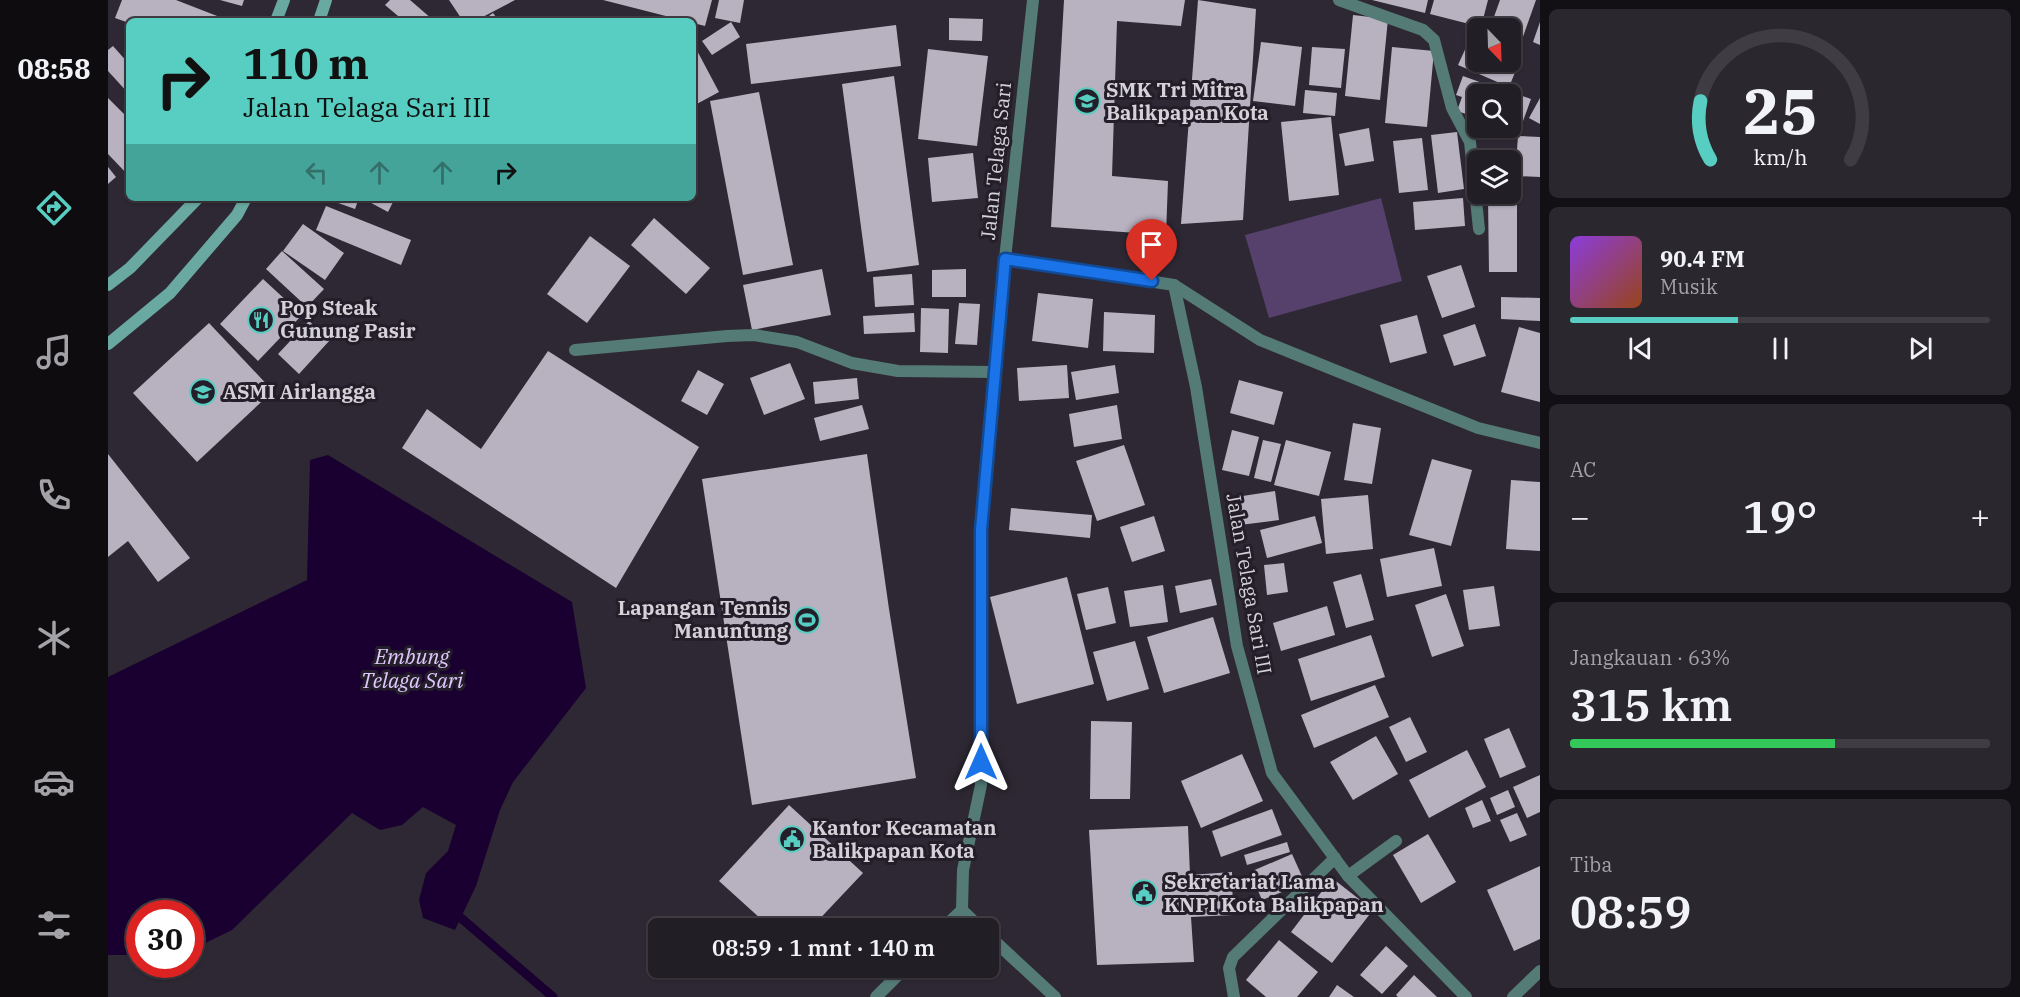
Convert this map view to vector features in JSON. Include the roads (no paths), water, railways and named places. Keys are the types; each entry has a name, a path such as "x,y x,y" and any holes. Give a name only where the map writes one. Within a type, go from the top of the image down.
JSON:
{"street":[{"path":"277,18 284,0"},
{"path":"320,18 326,0"},
{"name":"Jalan Telaga Sari","path":"962,910 963,870 981,785 981,530 1005,259 1033,0"},
{"path":"1339,0 1423,30 1434,40 1452,108 1470,142 1479,229"},
{"path":"108,285 130,268 195,201"},
{"path":"108,344 170,293 237,215 244,201"},
{"path":"1005,259 1174,285 1260,340 1478,428 1540,442"},
{"name":"Jalan Telaga Sari III","path":"1174,285 1196,387 1238,646 1272,773 1348,876 1466,997"},
{"path":"575,350 754,335 798,342 852,363 898,371 995,372"},
{"path":"1348,876 1396,841"},
{"path":"1234,997 1229,968 1233,957 1335,858"},
{"path":"954,918 962,910 970,918"},
{"path":"999,945 1055,997"},
{"path":"1513,997 1540,971"},
{"path":"876,997 895,978"}],"water":[{"name":"Embung Telaga Sari","path":"328,455 572,602 586,688 513,782 500,810 476,886 455,930 423,918 419,900 426,873 448,851 456,825 423,807 402,825 380,830 352,813 232,930 204,944 204,900 126,900 126,955 108,955 108,677 307,580 310,460"}],"waterway":[{"path":"461,918 553,997"}],"place":[{"name":"SMK Tri Mitra Balikpapan Kota","path":"1087,101"},
{"name":"Pop Steak Gunung Pasir","path":"261,320"},
{"name":"ASMI Airlangga","path":"203,392"},
{"name":"Lapangan Tennis Manuntung","path":"807,620"},
{"name":"Kantor Kecamatan Balikpapan Kota","path":"792,839"},
{"name":"Sekretariat Lama KNPI Kota Balikpapan","path":"1144,893"}]}
